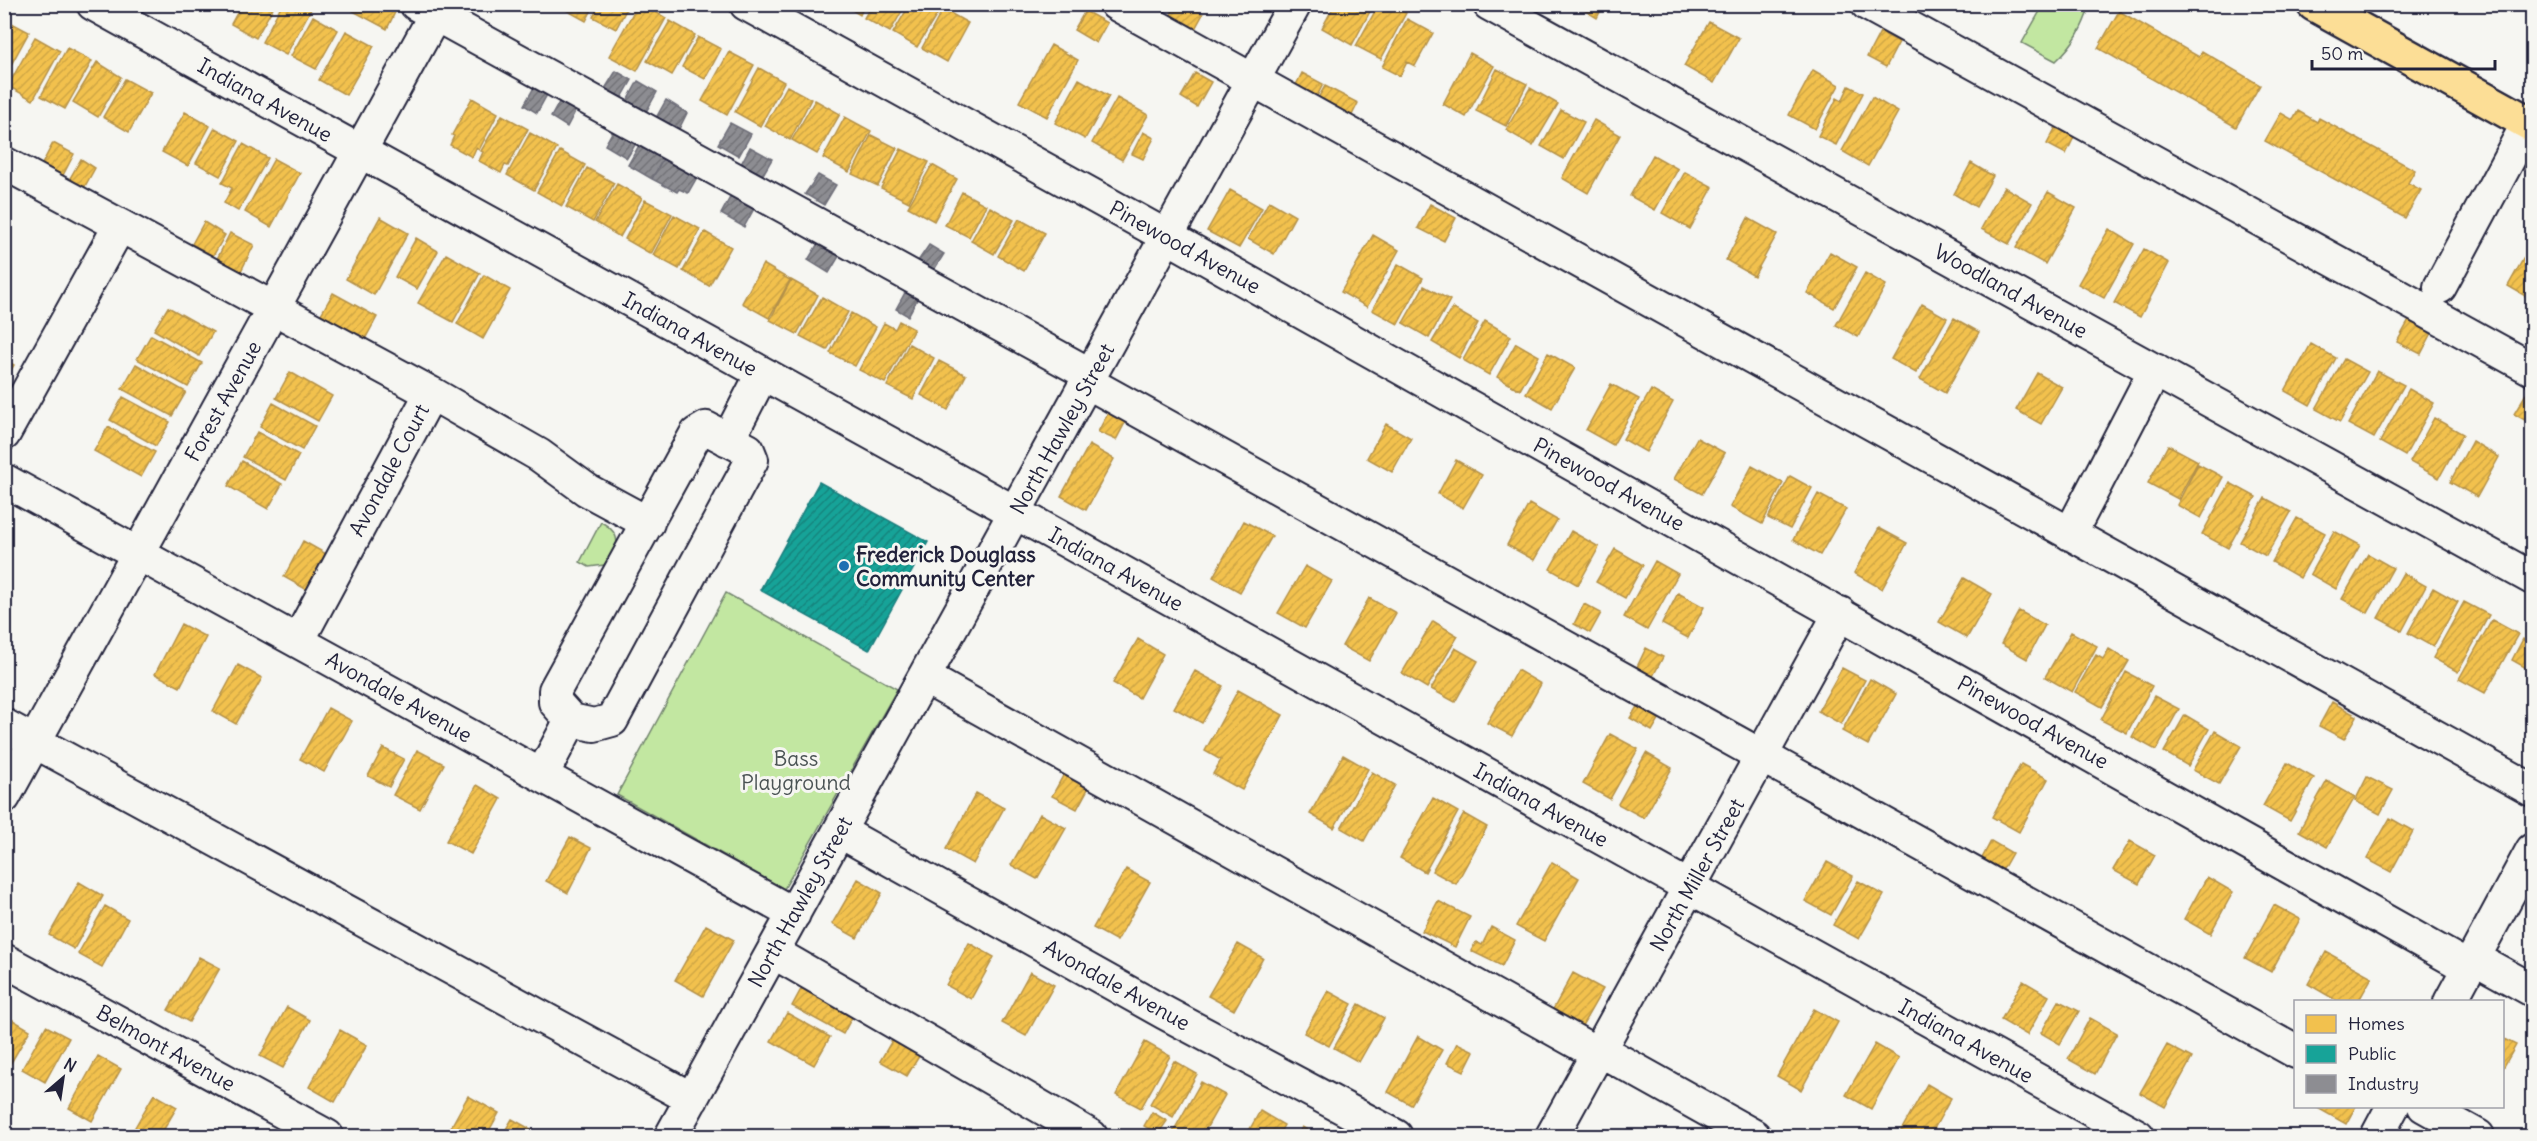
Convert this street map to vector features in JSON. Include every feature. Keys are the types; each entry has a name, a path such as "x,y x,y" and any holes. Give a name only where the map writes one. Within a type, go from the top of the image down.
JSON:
{"main road":[{"path":"2319,6 2530,124"}],"street":[{"name":"Indiana Avenue","path":"93,4 1016,513 2138,1137"},
{"name":"Pinewood Avenue","path":"746,4 2472,963 2532,990"},
{"path":"1116,4 2532,790"},
{"name":"North Hawley Street","path":"678,1134 692,1099 1294,4"},
{"name":"Woodland Avenue","path":"1489,4 2532,578"},
{"path":"1868,4 2532,369"},
{"name":"Forest Avenue","path":"4,797 360,153 431,8"},
{"path":"431,8 2294,1051"},
{"path":"2440,287 2530,124"},
{"name":"Avondale Court","path":"4,163 431,393 298,641"},
{"path":"4,434 118,226"},
{"path":"2070,534 2155,370"},
{"path":"728,440 762,374"},
{"path":"431,393 512,439 560,469 587,490 648,523"},
{"path":"706,428 728,440 748,450 752,460 612,720 594,725 571,720 555,702 555,690 696,434 706,428"},
{"name":"Avondale Avenue","path":"4,480 794,914"},
{"name":"North Miller Street","path":"1552,1137 1840,613"},
{"path":"924,677 1754,1137"},
{"path":"542,775 571,720"},
{"path":"4,725 692,1099"},
{"name":"Avondale Avenue","path":"839,831 1164,1012 1396,1137"},
{"path":"2451,1000 2532,850"},
{"path":"773,952 1091,1137"},
{"name":"Belmont Avenue","path":"4,960 327,1137"},
{"path":"2377,1137 2392,1108"},
{"path":"2426,1108 2478,1137"}],"green space":[{"path":"2044,4 2090,5 2077,35 2056,61 2022,43"},
{"path":"601,522 616,537 616,548 604,565 589,567 580,562"},
{"name":"Bass Playground","path":"726,593 897,689 784,889 617,795"}],"building: Homes":[{"path":"242,4 275,4 256,38 231,24"},
{"path":"282,4 302,4 311,9 286,55 262,42"},
{"path":"357,4 399,4 387,29 353,11"},
{"path":"566,4 595,4 586,21 564,9"},
{"path":"600,4 629,4 616,29 593,17"},
{"path":"638,4 666,18 637,71 609,56"},
{"path":"842,4 865,4 860,15"},
{"path":"872,4 906,4 890,32 864,18"},
{"path":"910,4 931,4 940,10 917,47 893,33"},
{"path":"1176,4 1184,4 1203,14 1191,36 1167,23"},
{"path":"1335,4 1373,6 1352,45 1322,28"},
{"path":"1379,4 1389,4 1406,13 1381,59 1356,46"},
{"path":"1574,4 1604,4 1597,18"},
{"path":"943,9 968,23 947,62 922,48"},
{"path":"1085,11 1107,23 1096,43 1074,30"},
{"path":"2119,11 2199,57 2202,51 2260,85 2236,127 2098,48"},
{"path":"313,16 338,30 316,69 291,56"},
{"path":"1407,19 1433,33 1415,66 1407,62 1400,76 1382,67"},
{"path":"6,20 29,32 5,76 4,23"},
{"path":"670,21 695,35 672,75 647,61"},
{"path":"1709,22 1739,38 1714,83 1684,66"},
{"path":"346,31 374,46 346,95 319,80"},
{"path":"1880,32 1899,42 1886,67 1867,57"},
{"path":"35,37 60,51 33,100 8,86"},
{"path":"698,37 721,49 705,79 682,67"},
{"path":"1051,45 1078,60 1047,117 1019,102"},
{"path":"67,48 92,61 65,109 41,96"},
{"path":"729,52 754,65 727,115 702,101"},
{"path":"1470,53 1494,66 1466,117 1443,104"},
{"path":"97,62 121,77 98,117 73,102"},
{"path":"759,68 784,82 760,126 735,112"},
{"path":"1497,69 1527,84 1506,126 1476,111"},
{"path":"1813,70 1839,85 1815,129 1789,115"},
{"path":"1195,73 1211,82 1197,107 1181,97"},
{"path":"1302,73 1323,84 1314,102 1293,91"},
{"path":"125,79 151,93 129,132 103,117"},
{"path":"1079,79 1109,96 1085,139 1055,123"},
{"path":"787,86 811,99 790,140 765,126"},
{"path":"1325,86 1358,103 1346,127 1312,109"},
{"path":"1849,86 1863,93 1836,145 1818,136 1837,98 1842,101"},
{"path":"1530,88 1558,104 1533,146 1506,130"},
{"path":"1872,97 1898,112 1868,166 1842,151"},
{"path":"472,98 498,113 479,150 476,148 472,157 450,145 454,136 452,135"},
{"path":"1117,98 1148,115 1122,160 1092,143"},
{"path":"815,100 840,114 817,154 792,140"},
{"path":"1561,110 1584,122 1564,159 1541,146"},
{"path":"2298,111 2317,122 2319,118 2415,170 2408,183 2421,190 2405,218 2265,141 2281,113 2293,120"},
{"path":"185,112 210,126 188,166 162,152"},
{"path":"502,115 528,129 508,166 505,165 501,173 479,161 483,152 481,151"},
{"path":"845,117 871,131 849,172 823,158"},
{"path":"1594,120 1620,135 1588,193 1562,178"},
{"path":"2057,125 2075,135 2066,154 2047,144"},
{"path":"215,128 239,141 220,176 196,163"},
{"path":"1143,132 1154,138 1143,159 1132,154"},
{"path":"530,133 557,148 534,190 507,175"},
{"path":"871,135 897,148 878,186 852,174"},
{"path":"53,143 74,154 61,179 40,168"},
{"path":"243,144 268,158 238,211 224,203 232,188 222,183"},
{"path":"901,149 929,162 909,202 881,188"},
{"path":"560,151 585,165 562,206 537,192"},
{"path":"1653,155 1678,169 1655,210 1630,196"},
{"path":"81,159 95,168 84,188 69,180"},
{"path":"274,159 300,173 271,227 245,212"},
{"path":"1971,163 1993,176 1976,207 1954,194"},
{"path":"932,165 957,179 934,221 908,207"},
{"path":"587,168 614,183 593,222 566,207"},
{"path":"1685,172 1713,187 1690,229 1662,213"},
{"path":"617,184 642,198 620,237 595,222"},
{"path":"2004,187 2032,203 2009,244 1981,229"},
{"path":"1230,190 1262,208 1239,248 1207,231"},
{"path":"962,192 986,205 969,237 945,225"},
{"path":"2048,192 2076,208 2045,264 2016,248"},
{"path":"645,200 672,214 651,254 625,239"},
{"path":"1269,201 1295,216 1274,254 1248,239"},
{"path":"1430,204 1456,218 1444,241 1418,228"},
{"path":"990,207 1014,220 994,254 971,241"},
{"path":"674,215 700,229 679,269 653,255"},
{"path":"380,217 408,233 374,295 346,279"},
{"path":"1748,218 1777,234 1754,276 1726,260"},
{"path":"1019,219 1045,233 1024,271 998,256"},
{"path":"204,222 225,235 213,256 192,244"},
{"path":"2109,229 2134,244 2104,298 2078,284"},
{"path":"705,232 731,247 709,286 683,271"},
{"path":"230,233 254,245 238,277 214,265"},
{"path":"1373,235 1399,250 1367,307 1341,292"},
{"path":"416,238 438,251 417,289 395,277"},
{"path":"2144,249 2169,263 2140,317 2114,303"},
{"path":"1830,252 1857,267 1834,308 1807,293"},
{"path":"446,254 480,273 453,322 418,303"},
{"path":"2526,254 2532,257 2532,300 2508,286"},
{"path":"763,264 790,280 769,318 742,303"},
{"path":"1398,264 1423,278 1398,324 1372,310"},
{"path":"1865,273 1886,285 1858,337 1836,325"},
{"path":"484,275 510,290 483,339 457,324"},
{"path":"791,280 818,295 797,334 770,320"},
{"path":"1424,286 1450,300 1429,338 1403,323"},
{"path":"333,293 377,317 364,341 320,316"},
{"path":"822,297 848,312 827,350 800,336"},
{"path":"1922,304 1947,318 1916,373 1891,359"},
{"path":"168,307 213,332 199,356 154,330"},
{"path":"1452,308 1478,323 1459,358 1432,342"},
{"path":"851,313 876,327 855,366 830,353"},
{"path":"2411,317 2434,329 2421,354 2397,342"},
{"path":"1954,318 1979,332 1945,393 1920,379"},
{"path":"899,321 914,329 885,383 859,370 884,323 895,329"},
{"path":"1485,321 1511,336 1489,375 1463,360"},
{"path":"151,335 202,363 188,387 137,359"},
{"path":"1516,343 1539,356 1520,390 1497,377"},
{"path":"909,344 934,358 913,399 887,386"},
{"path":"2311,344 2336,358 2310,405 2285,391"},
{"path":"1548,353 1575,368 1552,408 1526,393"},
{"path":"4,359 14,365 4,382"},
{"path":"2344,359 2368,372 2340,422 2316,409"},
{"path":"939,361 966,375 948,410 921,395"},
{"path":"136,364 186,392 172,416 122,389"},
{"path":"2377,371 2404,385 2374,438 2348,424"},
{"path":"290,372 332,396 318,421 276,398"},
{"path":"2037,373 2062,387 2041,424 2016,410"},
{"path":"1611,384 1639,399 1613,445 1586,430"},
{"path":"2409,389 2434,403 2405,456 2380,442"},
{"path":"1651,390 1673,402 1646,452 1623,439"},
{"path":"2527,392 2532,395 2530,423 2514,414"},
{"path":"123,397 170,422 156,446 110,420"},
{"path":"273,403 315,426 302,450 260,427"},
{"path":"1110,409 1128,417 1116,440 1098,432"},
{"path":"2434,418 2463,434 2439,478 2410,462"},
{"path":"1386,424 1411,438 1392,472 1367,458"},
{"path":"108,427 155,452 141,477 94,451"},
{"path":"257,432 299,455 286,480 243,457"},
{"path":"1697,438 1725,453 1702,494 1674,479"},
{"path":"2472,441 2499,457 2477,497 2450,482"},
{"path":"1089,445 1114,459 1086,510 1061,496"},
{"path":"2168,445 2198,461 2178,499 2148,483"},
{"path":"1456,460 1482,475 1463,508 1438,494"},
{"path":"242,461 282,484 268,509 228,486"},
{"path":"2198,464 2223,477 2201,518 2177,505"},
{"path":"1752,466 1783,483 1762,524 1730,507"},
{"path":"1790,476 1812,488 1790,529 1768,518"},
{"path":"2230,483 2256,497 2228,548 2202,534"},
{"path":"1818,494 1846,509 1820,555 1793,540"},
{"path":"2265,498 2291,512 2266,556 2240,542"},
{"path":"1529,504 1557,520 1534,560 1507,545"},
{"path":"2297,518 2325,533 2300,578 2272,562"},
{"path":"1244,521 1272,536 1240,592 1213,577"},
{"path":"1879,528 1907,543 1882,589 1854,573"},
{"path":"1571,531 1599,547 1578,585 1550,569"},
{"path":"2334,531 2360,545 2336,589 2310,574"},
{"path":"303,541 328,555 309,591 284,577"},
{"path":"1615,549 1643,565 1625,598 1596,582"},
{"path":"2368,554 2393,568 2368,613 2342,599"},
{"path":"1655,561 1678,574 1647,630 1624,617"},
{"path":"1305,566 1332,581 1305,628 1278,613"},
{"path":"2403,573 2426,586 2402,631 2378,618"},
{"path":"1964,578 1992,594 1967,638 1939,622"},
{"path":"2433,588 2458,602 2433,647 2408,633"},
{"path":"1678,593 1704,607 1688,638 1662,624"},
{"path":"1369,598 1396,613 1369,661 1342,646"},
{"path":"2464,602 2489,615 2458,672 2433,658"},
{"path":"1584,604 1601,613 1590,633 1574,624"},
{"path":"2019,611 2045,625 2027,659 2001,644"},
{"path":"2492,620 2518,634 2485,693 2459,679"},
{"path":"1433,621 1458,636 1427,688 1402,673"},
{"path":"181,624 206,637 180,687 155,674"},
{"path":"2071,632 2097,646 2072,692 2045,677"},
{"path":"1138,639 1163,654 1139,698 1113,683"},
{"path":"2523,639 2532,644 2532,660 2528,669 2512,660"},
{"path":"1455,648 1478,661 1455,702 1431,689"},
{"path":"1646,648 1663,657 1652,678 1636,669"},
{"path":"2109,649 2129,661 2102,707 2075,692 2096,655 2103,659"},
{"path":"238,665 262,678 236,724 213,711"},
{"path":"1842,668 1865,680 1841,724 1818,711"},
{"path":"1517,670 1541,684 1512,736 1487,723"},
{"path":"1195,671 1223,686 1202,723 1174,708"},
{"path":"2126,672 2152,686 2127,733 2101,720"},
{"path":"1870,679 1896,694 1868,745 1842,731"},
{"path":"1238,690 1283,715 1242,790 1213,774 1221,760 1205,751"},
{"path":"2154,696 2179,709 2156,750 2132,737"},
{"path":"1643,697 1665,709 1652,731 1630,718"},
{"path":"2332,702 2357,716 2344,739 2319,726"},
{"path":"328,708 352,721 324,772 300,759"},
{"path":"2185,715 2209,729 2188,766 2164,752"},
{"path":"2215,731 2241,746 2219,784 2193,770"},
{"path":"1610,734 1638,749 1610,799 1583,784"},
{"path":"383,748 404,759 389,787 368,776"},
{"path":"417,750 444,764 420,809 393,795"},
{"path":"1646,753 1672,768 1644,818 1618,804"},
{"path":"1343,755 1368,769 1334,828 1310,814"},
{"path":"2287,763 2314,778 2290,821 2263,806"},
{"path":"2021,764 2048,779 2019,832 1992,817"},
{"path":"1372,772 1395,785 1364,841 1341,828"},
{"path":"1064,774 1089,787 1077,809 1052,796"},
{"path":"2367,777 2393,790 2380,814 2355,801"},
{"path":"2327,781 2355,797 2327,847 2299,831"},
{"path":"477,785 501,799 471,854 446,841"},
{"path":"976,793 1004,808 973,864 946,849"},
{"path":"1433,798 1458,812 1425,872 1400,858"},
{"path":"1040,814 1066,828 1037,879 1011,865"},
{"path":"1464,814 1487,827 1456,884 1432,871"},
{"path":"2390,818 2413,831 2391,872 2367,859"},
{"path":"570,837 591,848 568,893 546,881"},
{"path":"1991,841 2012,853 1999,876 1979,864"},
{"path":"2130,841 2155,855 2139,884 2113,870"},
{"path":"1552,862 1579,878 1544,941 1516,926"},
{"path":"1827,862 1853,876 1831,915 1805,901"},
{"path":"1126,869 1150,882 1117,941 1093,928"},
{"path":"2207,877 2233,892 2210,934 2184,919"},
{"path":"858,879 882,893 857,938 832,924"},
{"path":"1858,881 1884,895 1859,939 1833,925"},
{"path":"79,882 103,896 74,949 49,935"},
{"path":"1438,901 1470,917 1455,947 1422,931"},
{"path":"2274,905 2300,919 2271,972 2245,958"},
{"path":"105,906 128,919 102,967 78,954"},
{"path":"706,925 734,940 703,996 675,980"},
{"path":"1491,927 1515,940 1502,966 1471,951 1476,942 1482,945"},
{"path":"969,943 994,957 971,999 946,985"},
{"path":"1238,944 1263,958 1234,1010 1208,996"},
{"path":"2326,952 2372,977 2359,1000 2336,1000 2308,984"},
{"path":"199,957 220,968 189,1022 168,1010"},
{"path":"1030,972 1054,985 1026,1036 1002,1023"},
{"path":"1573,973 1603,989 1579,1031 1550,1015"},
{"path":"806,980 857,1008 843,1034 792,1006"},
{"path":"2023,981 2049,996 2027,1035 2001,1020"},
{"path":"1328,991 1352,1004 1329,1046 1304,1033"},
{"path":"2059,1001 2079,1011 2060,1044 2041,1033"},
{"path":"1359,1004 1384,1018 1359,1062 1334,1048"},
{"path":"287,1007 310,1020 283,1068 260,1056"},
{"path":"1814,1009 1838,1022 1801,1090 1777,1076"},
{"path":"787,1013 830,1037 814,1065 771,1041"},
{"path":"6,1016 30,1030 4,1075 4,1019"},
{"path":"2090,1018 2117,1033 2095,1074 2068,1059"},
{"path":"46,1026 69,1038 45,1082 22,1069"},
{"path":"340,1030 367,1045 335,1102 309,1087"},
{"path":"1418,1036 1442,1050 1411,1105 1388,1092"},
{"path":"894,1037 921,1053 907,1076 880,1061"},
{"path":"2504,1039 2516,1045 2504,1066"},
{"path":"1145,1042 1170,1056 1141,1108 1116,1095"},
{"path":"1457,1043 1474,1051 1464,1071 1447,1063"},
{"path":"1875,1044 1899,1058 1871,1109 1846,1095"},
{"path":"2167,1045 2192,1058 2165,1107 2140,1093"},
{"path":"98,1056 121,1069 92,1121 69,1108"},
{"path":"1174,1061 1197,1074 1173,1117 1150,1104"},
{"path":"1201,1082 1225,1095 1202,1136 1182,1136 1173,1132"},
{"path":"1927,1084 1951,1098 1930,1136 1898,1136"},
{"path":"154,1094 177,1107 160,1136 130,1136"},
{"path":"468,1096 499,1113 486,1136 446,1136"},
{"path":"2318,1108 2355,1108 2346,1124"},
{"path":"1260,1111 1284,1125 1278,1136 1246,1136"},
{"path":"1152,1112 1167,1121 1158,1134 1144,1126"},
{"path":"512,1119 543,1136 502,1136"},
{"path":"1302,1127 1318,1136 1297,1136"}],"building: Public":[{"name":"Frederick Douglass Community Center","path":"819,482 928,542 869,650 760,590"}],"building: Industry":[{"path":"616,71 632,80 620,101 603,92"},
{"path":"638,81 657,92 646,112 627,101"},
{"path":"536,84 549,91 537,113 524,105"},
{"path":"563,95 579,104 567,127 551,117"},
{"path":"666,100 687,113 678,131 656,118"},
{"path":"730,123 751,134 739,156 718,144"},
{"path":"615,127 638,140 627,158 605,145"},
{"path":"642,140 666,153 652,179 628,165"},
{"path":"750,147 772,159 761,178 740,166"},
{"path":"666,153 700,172 688,193 679,189 677,192 652,179"},
{"path":"818,175 836,185 824,205 805,194"},
{"path":"733,192 756,205 744,227 721,214"},
{"path":"820,240 841,253 829,273 808,260"},
{"path":"929,245 944,254 932,273 916,264"},
{"path":"907,289 919,296 908,316 896,309"}],"place":[{"name":"Frederick Douglass Community Center","path":"844,566"}]}
